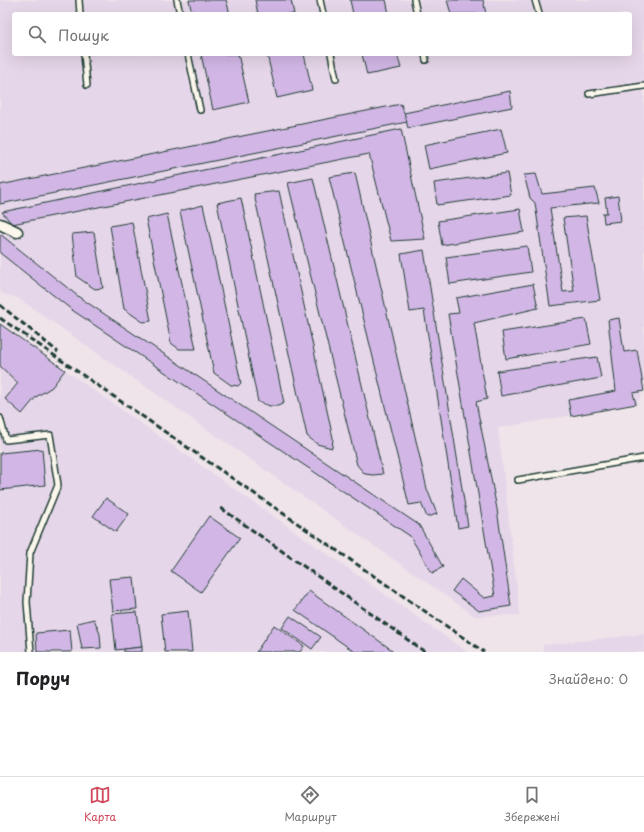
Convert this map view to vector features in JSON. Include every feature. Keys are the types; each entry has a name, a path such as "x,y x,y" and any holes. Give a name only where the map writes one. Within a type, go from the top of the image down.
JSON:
{"street":[{"path":"0,224 17,232"}],"lane":[{"path":"79,0 80,12"},
{"path":"177,0 180,12"},
{"path":"320,0 323,12"},
{"path":"414,0 417,12"},
{"path":"535,0 538,12"},
{"path":"84,56 88,84"},
{"path":"188,56 200,110"},
{"path":"331,56 336,79"},
{"path":"425,56 426,60"},
{"path":"589,94 644,86"},
{"path":"0,418 6,440 50,435 58,485 30,553 27,602 31,652"},
{"path":"518,480 644,458"}],"shaded area":[{"path":"0,0 644,0 644,391 636,404 498,428 520,615 475,616 18,298 2,294 0,289"},
{"path":"0,324 65,370 467,652 0,652"},
{"path":"644,634 644,652 543,652 543,645"}],"building":[{"path":"189,0 226,0 229,12 192,12"},
{"path":"255,0 291,0 294,12 258,12"},
{"path":"350,0 386,0 389,12 353,12"},
{"path":"447,0 483,0 486,12 450,12"},
{"path":"201,56 238,56 249,102 213,110"},
{"path":"267,56 304,56 312,90 277,98"},
{"path":"362,56 398,56 401,68 367,75"},
{"path":"510,91 512,107 408,128 404,113"},
{"path":"401,104 407,122 0,204 0,185"},
{"path":"401,129 425,239 391,241 369,154 12,224 2,212"},
{"path":"501,129 507,153 429,169 424,145"},
{"path":"355,173 427,489 437,514 427,517 421,503 409,505 329,177"},
{"path":"507,173 511,195 437,205 434,183"},
{"path":"536,174 542,194 595,188 599,203 550,208 563,292 574,291 563,218 586,216 600,300 550,306 535,203 530,198 524,175"},
{"path":"313,178 383,474 365,474 357,465 288,183"},
{"path":"279,191 333,438 332,448 317,444 307,436 254,194"},
{"path":"618,196 621,221 604,223 603,213 607,213 605,198"},
{"path":"241,198 284,403 278,406 270,406 258,402 217,203"},
{"path":"203,205 241,383 238,386 231,385 214,373 180,211"},
{"path":"520,209 524,232 442,245 438,221"},
{"path":"167,214 196,349 179,349 171,343 146,219"},
{"path":"132,222 151,321 143,322 124,309 110,226"},
{"path":"94,232 103,288 95,289 77,277 72,234"},
{"path":"0,234 79,297 419,525 443,567 432,573 410,536 72,310 0,253"},
{"path":"527,246 531,272 450,284 446,257"},
{"path":"424,250 468,526 458,528 424,310 410,312 401,254"},
{"path":"533,284 538,308 474,323 487,399 476,402 497,509 511,606 479,611 452,591 461,579 484,598 495,596 448,314 459,313 456,298"},
{"path":"619,318 624,352 637,350 644,391 633,393 636,404 571,416 568,400 616,391 608,320"},
{"path":"586,319 591,344 506,359 502,332"},
{"path":"0,324 65,370 52,387 36,397 22,414 5,399 18,383 0,366"},
{"path":"597,357 601,378 501,396 497,371"},
{"path":"42,449 45,485 0,490 0,453"},
{"path":"106,498 129,514 116,532 93,516"},
{"path":"209,516 240,538 201,592 171,571"},
{"path":"134,577 137,609 113,611 109,579"},
{"path":"309,591 392,650 391,652 355,652 295,610"},
{"path":"188,611 192,652 165,652 161,614"},
{"path":"137,612 142,647 116,650 112,614"},
{"path":"290,616 321,637 312,649 282,628"},
{"path":"94,619 100,634 101,648 82,649 77,623"},
{"path":"274,625 304,646 300,652 256,652"},
{"path":"70,630 72,652 37,652 36,633"},
{"path":"142,647 142,652 124,652 124,649"}],"railway":[{"path":"0,305 58,352"},
{"path":"0,318 484,652"},
{"path":"221,508 425,652"}]}
